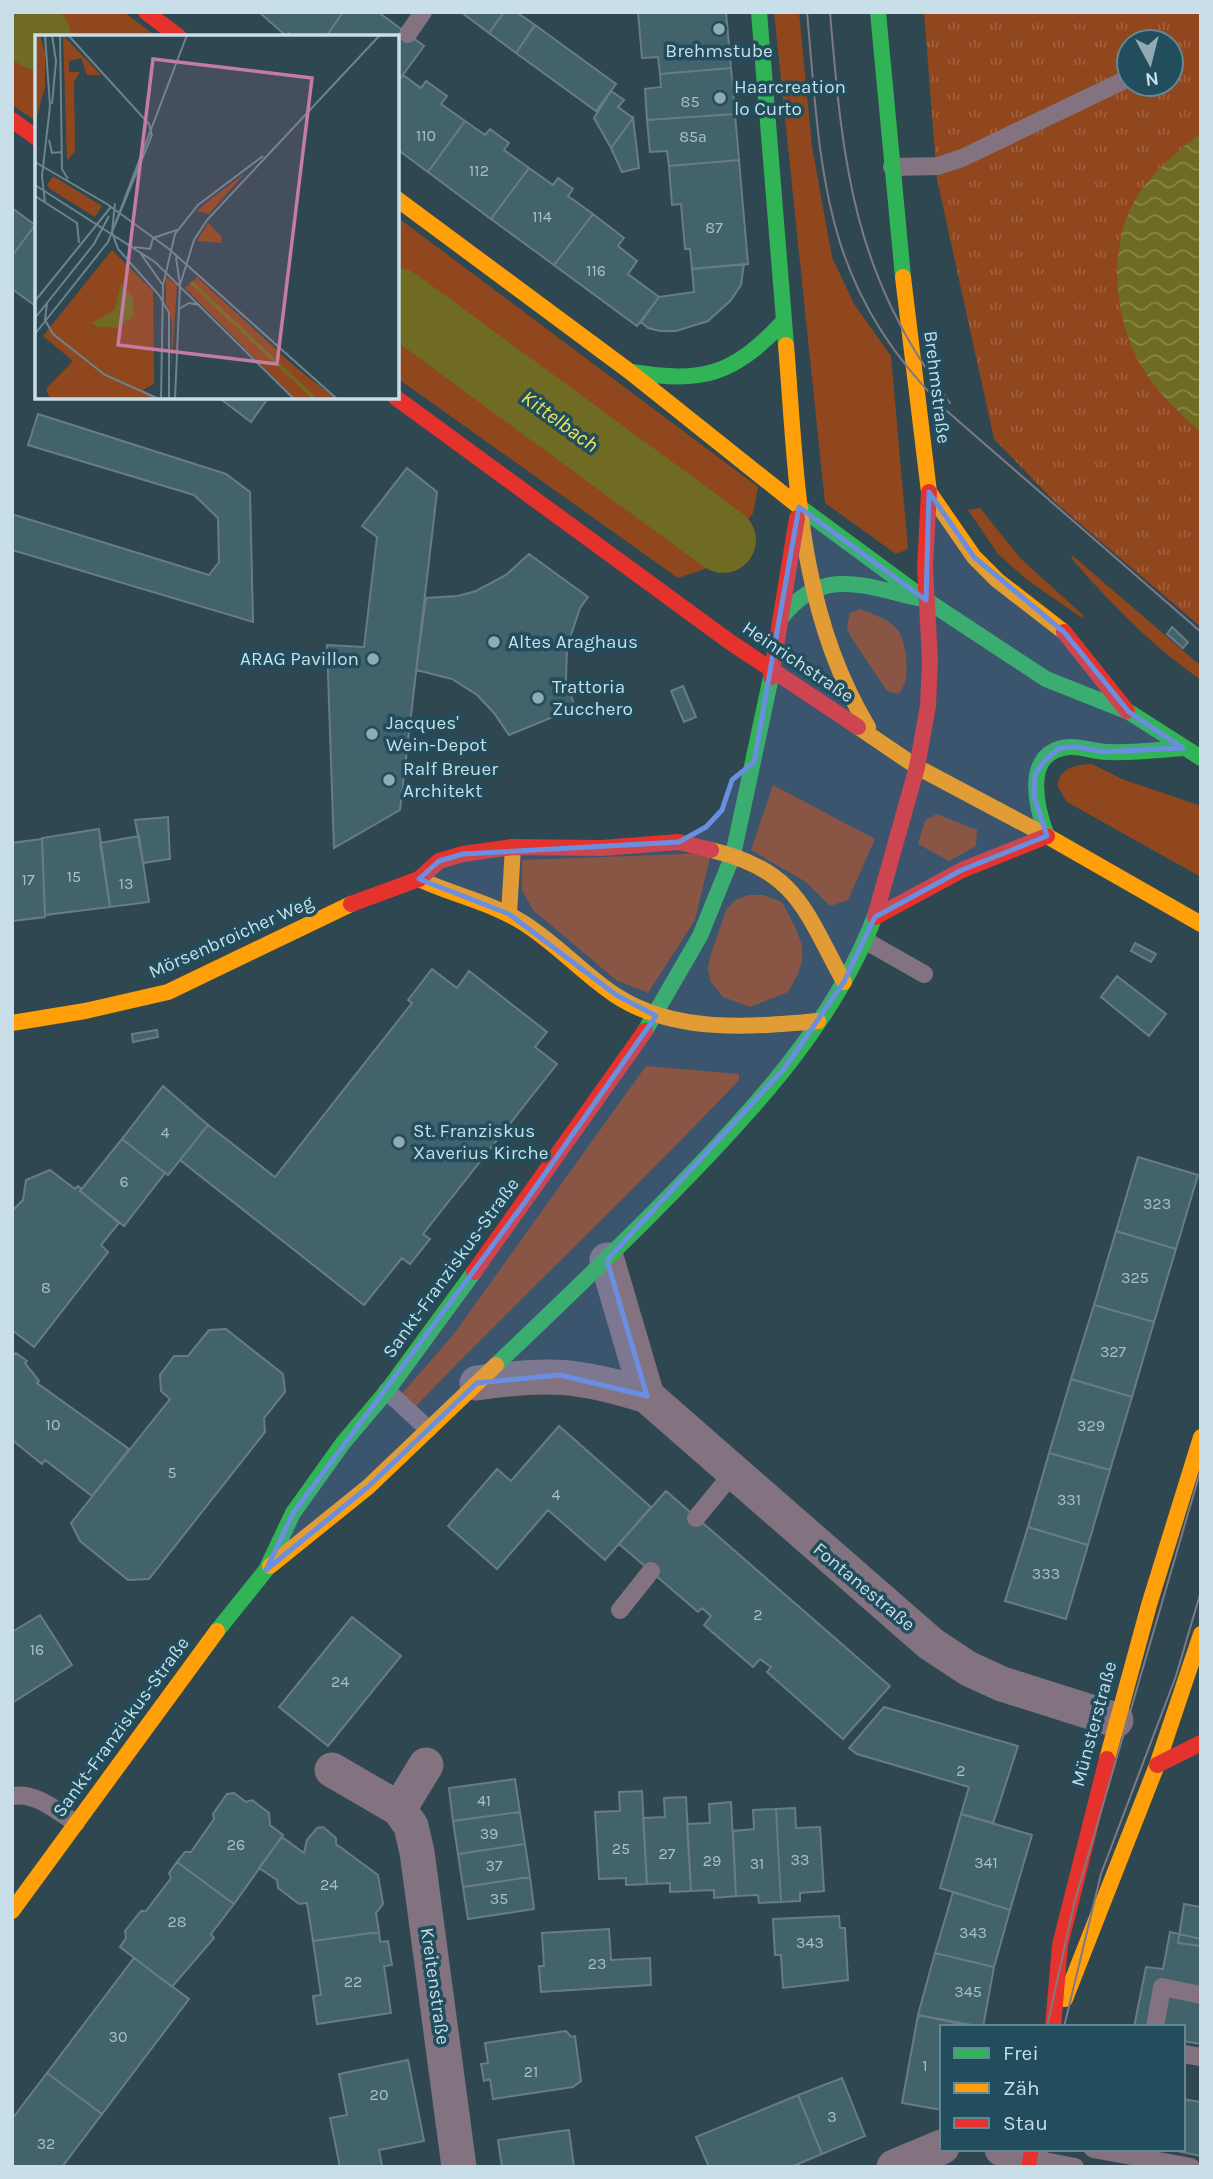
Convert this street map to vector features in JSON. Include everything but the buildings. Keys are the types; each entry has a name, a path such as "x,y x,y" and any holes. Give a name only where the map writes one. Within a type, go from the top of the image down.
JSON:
{"main road":[{"path":"146,12 176,35"},
{"path":"759,12 799,507 813,585 835,673 847,699 877,740"},
{"name":"Brehmstraße","path":"878,12 892,167 929,492 926,600 930,660 928,706 917,767"},
{"path":"12,120 35,137"},
{"path":"399,200 629,371 799,507 926,600 1046,679 1129,712 1201,758"},
{"path":"629,371 689,379 712,376 749,358 783,322"},
{"name":"Heinrichstraße","path":"398,399 772,670 917,767 1047,836 1201,924"},
{"path":"929,492 974,557 997,580 1064,632 1129,712"},
{"name":"Sankt-Franziskus-Straße","path":"266,1570 293,1513 343,1443 387,1391 628,1059 656,1016 700,936 733,855 772,670 799,507"},
{"path":"782,617 792,600 813,585 838,583 926,600"},
{"path":"876,917 962,870 1047,836 1034,796 1035,775 1045,760 1060,748 1077,747 1103,752 1183,748"},
{"path":"732,780 754,762"},
{"name":"Sankt-Franziskus-Straße","path":"12,1911 200,1653 266,1570 350,1503 607,1260 739,1124 785,1069 844,982 866,941 876,917 917,767"},
{"name":"Mörsenbroicher Weg","path":"679,842 698,831"},
{"name":"Mörsenbroicher Weg","path":"12,1023 85,1011 168,992 365,897 419,879 439,861 463,853 513,847 602,848 679,842 733,855 782,880 795,893 844,982"},
{"path":"509,914 513,847"},
{"path":"419,879 444,892 509,914 616,995 656,1016 690,1022 738,1024 818,1021"},
{"name":"Münsterstraße","path":"1053,2025 1059,1945 1116,1720 1200,1438"},
{"path":"1149,1605 1157,1643"},
{"name":"Münsterstraße","path":"1054,2025 1087,1950 1136,1813 1157,1765 1201,1634"},
{"path":"1170,1667 1201,1699"},
{"path":"1157,1765 1201,1743"}],"street":[{"path":"607,1260 647,1396"},
{"name":"Fontanestraße","path":"477,1383 526,1376 560,1376 598,1380 647,1396 931,1644 969,1669 1002,1684 1116,1720"},
{"path":"332,1770 399,1809 426,1765"},
{"name":"Kreitenstraße","path":"399,1809 411,1826 417,1852 459,2167"},
{"path":"894,2167 940,2148"}],"lane":[{"path":"408,34 423,12"},
{"path":"892,167 938,166 961,158 1115,85"},
{"path":"513,847 516,824"},
{"path":"866,941 924,974"},
{"path":"387,1391 428,1429"},
{"path":"696,1518 733,1473"},
{"path":"620,1610 651,1571"},
{"path":"12,1796 25,1794 35,1797 76,1824"},
{"path":"1155,2025 1162,1987 1201,1995"},
{"path":"1112,2151 1191,2167"},
{"path":"1024,2156 1075,2167"}],"highlighted area":[{"path":"929,492 974,557 1064,632 1129,712 1183,748 1103,752 1077,747 1060,748 1045,760 1035,775 1034,796 1047,836 962,870 875,917 844,982 784,1069 607,1260 647,1396 560,1375 477,1383 368,1487 266,1570 293,1513 525,1202 656,1016 616,995 509,914 419,879 439,861 463,854 679,842 706,827 722,810 732,780 754,762 799,507 926,600"}],"green space":[{"path":"12,12 124,12 154,35 35,35 35,121 12,105"},
{"path":"774,12 799,12 812,147 832,257 854,304 891,356 908,549 896,554 825,503"},
{"path":"924,12 1201,12 1201,627 1057,504 994,439 937,179"},
{"path":"399,218 758,487 753,513 713,566 678,578 399,379"},
{"path":"980,508 1020,558 1083,615 1082,618 1026,579 998,554 968,510"},
{"path":"1073,556 1201,666 1201,680 1165,653 1132,623 1071,558"},
{"path":"861,609 890,622 900,635 905,652 906,672 905,681 898,694 887,691 847,628 850,613"},
{"path":"1092,764 1122,779 1201,806 1201,877 1067,802 1058,787 1061,775 1074,766"},
{"path":"773,785 875,839 848,900 830,906 806,882 751,850"},
{"path":"937,814 977,830 976,846 949,861 918,844 925,820"},
{"path":"711,853 695,920 648,993 616,980 533,910 522,890 522,860"},
{"path":"748,895 763,895 782,902 802,947 800,967 788,992 750,1007 723,997 710,981 708,968 726,910 735,900"},
{"path":"646,1066 739,1074 739,1080 414,1408 400,1396 453,1335"}],"water":[{"path":"1201,133 1201,433 1159,391 1136,355 1121,309 1118,259 1129,212 1140,192 1176,153"}],"waterway":[{"name":"Kittelbach","path":"12,18 35,35"},
{"name":"Kittelbach","path":"399,302 723,540"}],"tram line":[{"path":"807,12 825,179 836,227 852,274 874,320 906,365 948,412 1201,632"},
{"path":"830,12 841,121 858,217 892,309 950,403"},
{"path":"1047,2025 1074,1904 1201,1469"},
{"path":"1064,2025 1101,1874 1176,1676 1201,1591"},
{"path":"1020,2167 1023,2151"},
{"path":"1037,2167 1040,2151"}],"traffic: fast":[{"path":"759,12 786,345"},
{"path":"878,12 903,277"},
{"path":"631,372 678,376 715,371 748,354 783,322"},
{"path":"797,505 926,600 1046,679 1129,712 1201,758"},
{"path":"782,617 797,601 828,585 862,585 918,598"},
{"path":"645,1031 700,936 733,855 771,677"},
{"path":"1047,836 1039,810 1036,782 1038,769 1044,759 1054,751 1069,747 1102,752 1183,748"},
{"path":"496,1365 656,1210 765,1093 792,1060 840,989 876,913"},
{"path":"217,1631 266,1570 293,1513 343,1443 387,1391 474,1272"}],"traffic: slow":[{"path":"399,200 629,371 797,505"},
{"path":"903,277 929,492 974,557 997,580 1064,632"},
{"path":"786,345 798,493 804,542 814,589 827,636 845,682 868,727"},
{"path":"858,727 917,767 1047,836 1201,924"},
{"path":"509,914 513,847"},
{"path":"711,850 763,869 781,882 807,914 844,982"},
{"path":"419,879 522,922 615,995 638,1008 687,1022 714,1025 818,1021"},
{"path":"12,1023 85,1011 168,992 351,904"},
{"path":"270,1566 368,1487 496,1365"},
{"path":"1107,1759 1149,1605 1201,1437"},
{"path":"12,1911 217,1631"},
{"path":"1065,1999 1157,1765 1201,1634"}],"traffic: jam":[{"path":"146,12 176,35"},
{"path":"12,120 35,137"},
{"path":"398,399 730,642 858,727"},
{"path":"876,913 917,767 928,706 930,660 925,568 929,492"},
{"path":"771,677 797,518"},
{"path":"1064,632 1127,711"},
{"path":"875,917 962,870 1047,836"},
{"path":"351,904 419,879 439,861 463,854 513,847 602,848 679,842 711,850"},
{"path":"474,1272 645,1031"},
{"path":"1157,1765 1201,1743"},
{"path":"1053,2025 1060,1945 1107,1759"},
{"path":"1028,2167 1031,2151"}],"place":[{"name":"Brehmstube","path":"719,29"},
{"name":"Haarcreation lo Curto","path":"720,98"},
{"name":"Altes Araghaus","path":"494,642"},
{"name":"ARAG Pavillon","path":"373,659"},
{"name":"Trattoria Zucchero","path":"538,698"},
{"name":"Jacques' Wein-Depot","path":"372,734"},
{"name":"Ralf Breuer Architekt","path":"389,780"},
{"name":"St. Franziskus Xaverius Kirche","path":"399,1142"}]}
